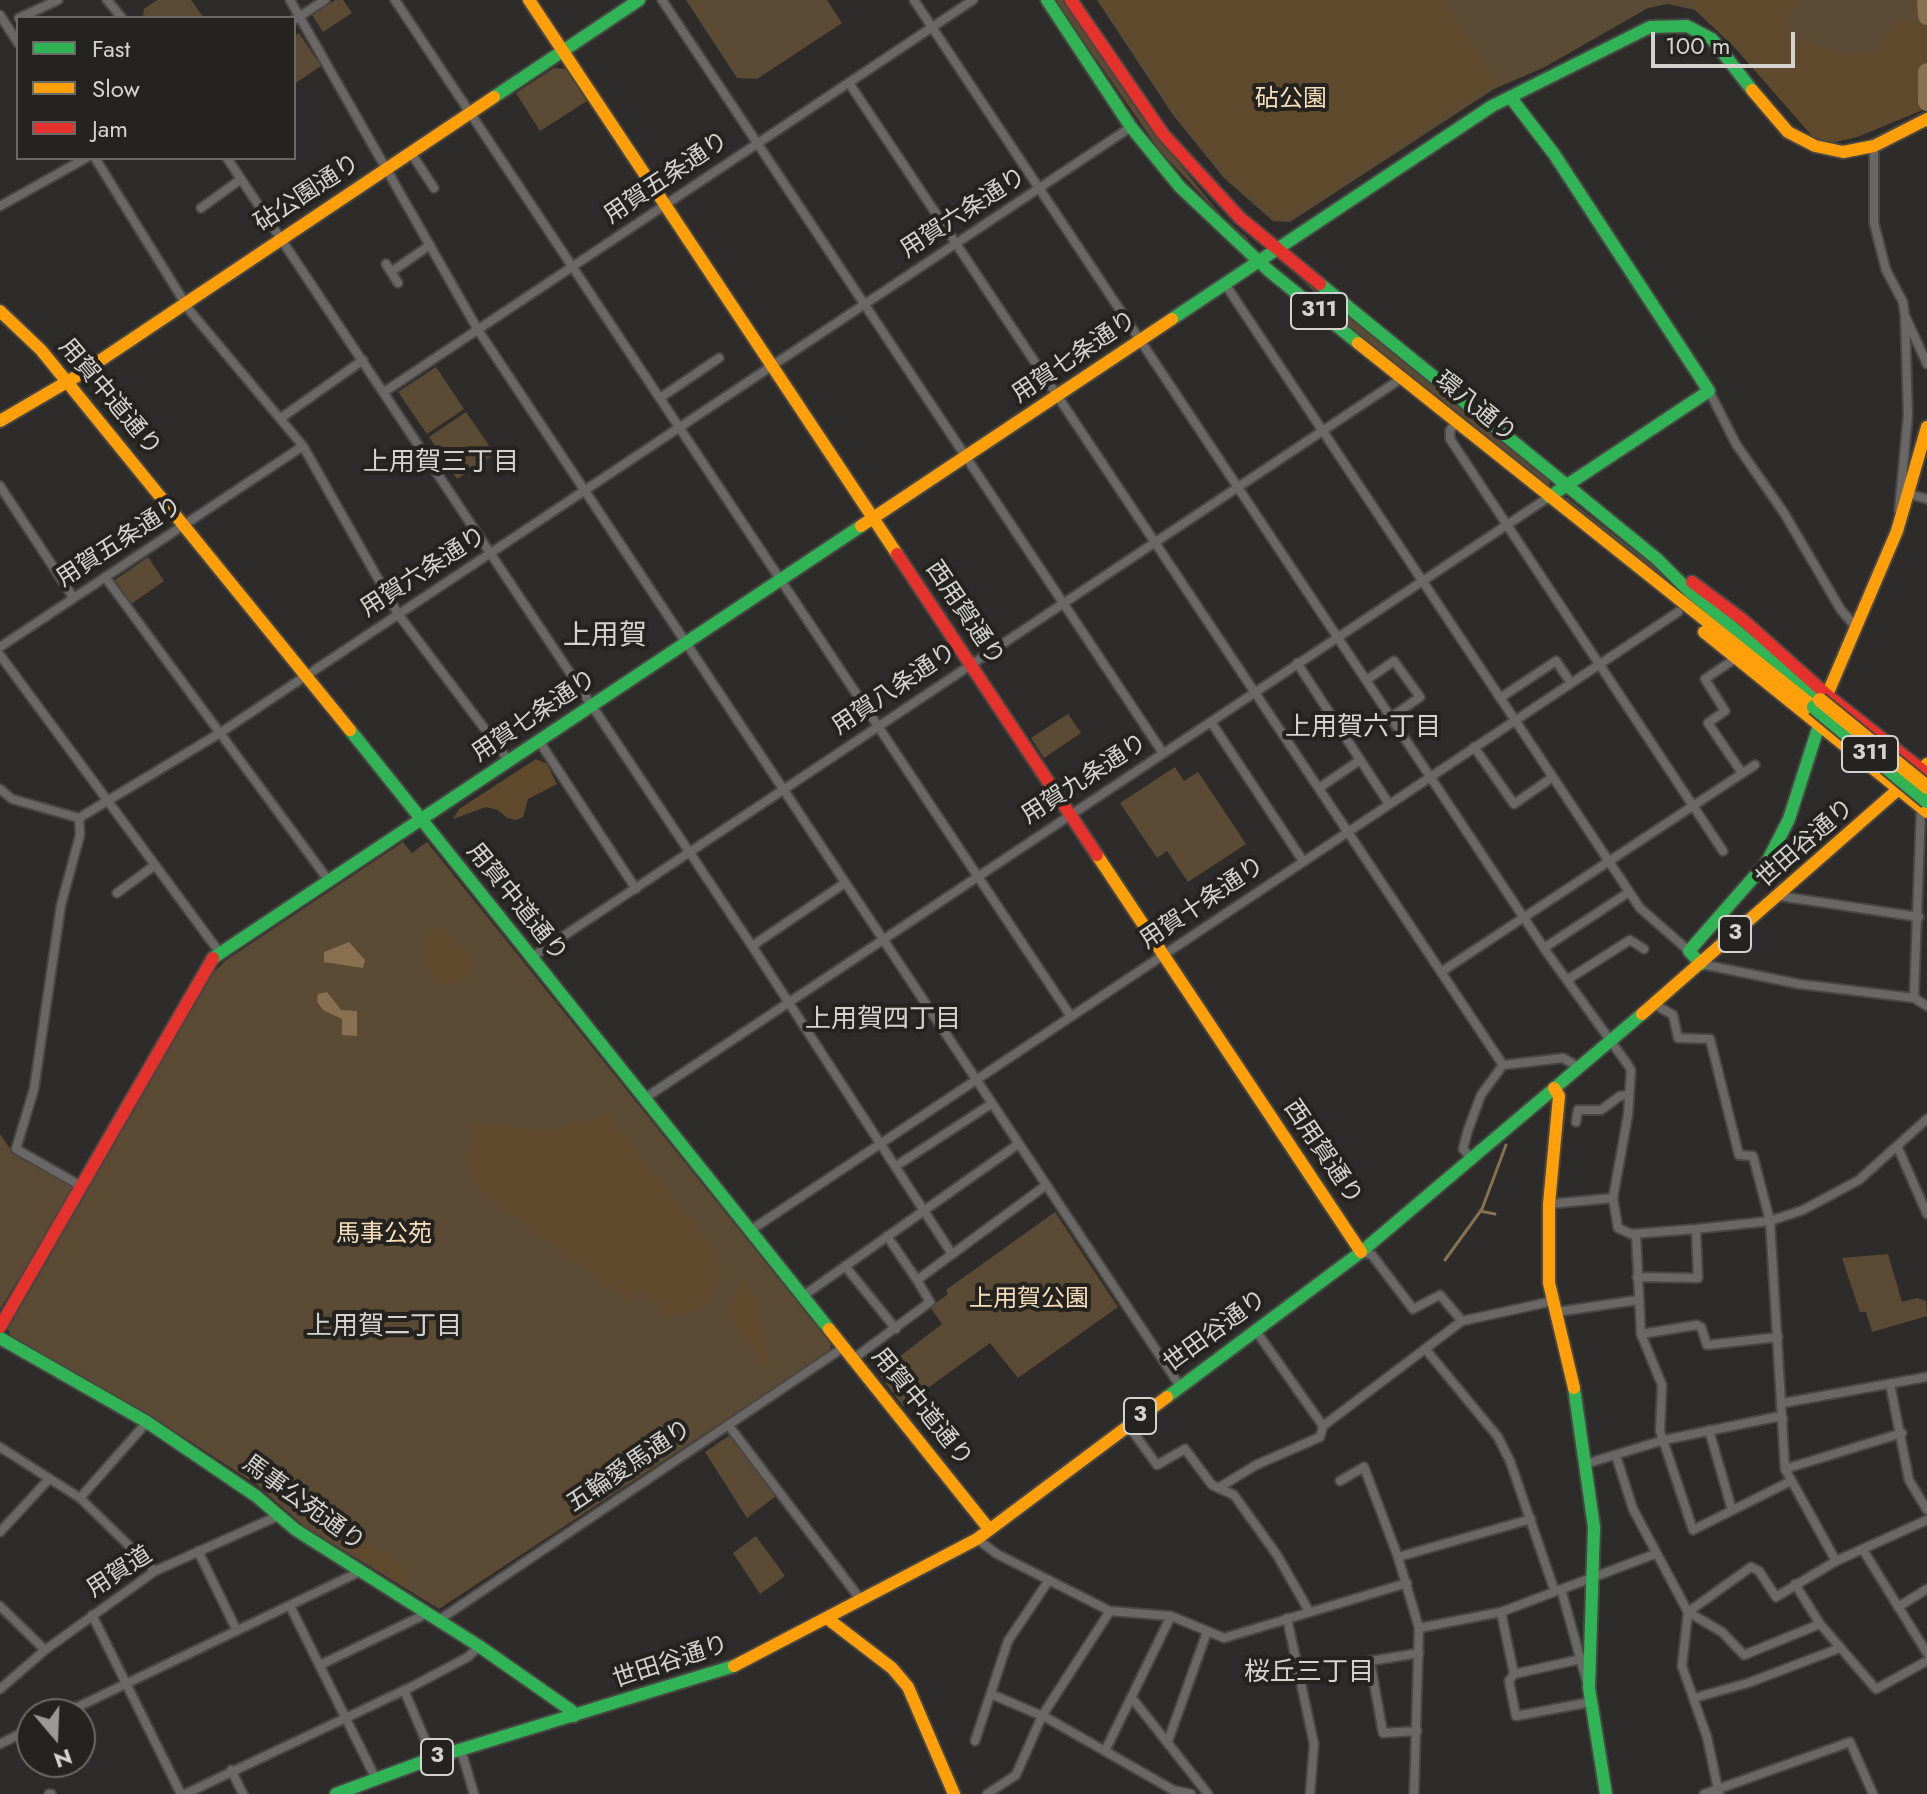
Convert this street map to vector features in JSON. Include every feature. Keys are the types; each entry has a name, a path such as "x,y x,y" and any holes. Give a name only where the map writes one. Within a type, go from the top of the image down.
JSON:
{"street":[{"path":"23,16 58,0"},
{"path":"107,0 120,16"},
{"path":"290,0 297,18 478,330 1180,1386"},
{"path":"297,18 325,0"},
{"path":"395,0 1070,1015"},
{"name":"西用賀通り","path":"529,0 1361,1252"},
{"name":"砧公園通り","path":"0,421 67,382 639,0"},
{"path":"662,0 1163,753"},
{"path":"914,0 1433,775 1544,948 1631,1070 1613,1198 1615,1224 1623,1233 1770,1221 1803,1210 1859,1180 1927,1119"},
{"name":"用賀五条通り","path":"384,392 973,0"},
{"name":"環八通り","path":"1047,0 1131,127 1180,187 1259,262 1643,574 1820,701 1925,806"},
{"name":"環八通り","path":"1071,0 1151,118 1183,158 1240,218 1657,559 1690,592 1927,787"},
{"path":"0,15 3,26"},
{"name":"用賀七条通り","path":"0,1327 208,964 220,953 1492,106 1650,27 1687,26 1712,39 1788,132 1829,150 1843,152 1874,146"},
{"path":"849,83 1503,1065"},
{"path":"1511,98 1554,154 1709,391 1736,444 1784,513 1844,615 1855,626"},
{"path":"1897,531 1908,415 1905,317 1903,302 1886,270 1874,223 1874,146 1927,119"},
{"name":"用賀六条通り","path":"79,818 220,733 1131,127"},
{"path":"411,153 434,188"},
{"path":"0,206 82,160"},
{"path":"96,160 185,304 303,446 398,614 509,761"},
{"path":"228,160 881,1141 952,1254"},
{"path":"201,208 241,179"},
{"path":"398,283 388,268 430,245"},
{"path":"1225,284 1640,908 1701,964 1799,984 1914,998 1927,1006"},
{"name":"用賀中道通り","path":"0,311 27,334 185,524 989,1529"},
{"path":"1905,317 1927,364"},
{"path":"660,398 719,358"},
{"path":"281,418 363,360"},
{"name":"用賀八条通り","path":"532,957 1402,378"},
{"path":"1549,497 1709,391"},
{"path":"1457,422 1450,430 1450,439 1723,851"},
{"path":"1925,770 1820,701 1897,531 1927,427"},
{"name":"用賀五条通り","path":"2,642 303,446"},
{"path":"0,486 73,597"},
{"path":"1909,494 1927,499"},
{"name":"用賀九条通り","path":"645,1098 977,874 1549,497"},
{"path":"1643,574 1678,612 1899,791 1925,806 1914,998"},
{"path":"105,577 329,881"},
{"name":"用賀十条通り","path":"751,1230 1678,612"},
{"path":"0,655 220,953"},
{"path":"1736,658 1705,679 1725,711 1708,723 1742,773"},
{"path":"1368,679 1394,661 1420,697 1393,716"},
{"path":"1500,698 1556,661 1571,683"},
{"path":"1297,663 1389,804"},
{"path":"1211,722 1303,861"},
{"path":"1689,951 1767,862 1789,819 1819,725"},
{"path":"539,741 636,889"},
{"path":"1474,747 1514,804 1553,777"},
{"path":"1319,788 1360,760"},
{"path":"1441,972 1755,765"},
{"name":"世田谷通り","path":"336,1794 433,1758 742,1664 977,1539 1361,1252 1580,1068 1925,770"},
{"path":"0,789 12,799 79,818 80,835 61,905 34,1089 16,1149 81,1186"},
{"path":"117,893 155,865"},
{"path":"752,946 845,883"},
{"path":"1544,948 1629,892"},
{"path":"1779,896 1919,917"},
{"path":"1567,980 1630,940 1644,949"},
{"path":"1654,1004 1673,1015 1678,1038 1710,1039 1739,1155 1753,1156 1770,1221 1785,1469 1789,1482 1836,1561"},
{"path":"1471,1158 1463,1149 1468,1130 1481,1095 1503,1065 1563,1058 1580,1068"},
{"path":"1554,1088 1559,1096 1549,1204 1554,1307 1572,1376 1594,1527 1593,1580 1585,1658 1606,1794"},
{"path":"1576,1122 1578,1110 1607,1109 1620,1096 1629,1095"},
{"path":"896,1166 991,1104"},
{"path":"803,1296 1017,1145"},
{"path":"1898,1148 1927,1214"},
{"path":"917,1280 1045,1186"},
{"path":"1549,1204 1613,1198"},
{"path":"1637,1277 1698,1278 1696,1229"},
{"path":"1636,1234 1641,1334 1662,1385 1660,1431 1693,1530 1789,1482"},
{"path":"853,1359 930,1302 887,1236"},
{"path":"1361,1252 1372,1255 1413,1309 1440,1295 1462,1321"},
{"path":"845,1266 896,1329"},
{"path":"1220,1487 1256,1465 1320,1437 1323,1426 1427,1351 1462,1321 1554,1307 1638,1300"},
{"path":"1641,1334 1697,1325 1707,1345 1778,1337"},
{"path":"1256,1331 1323,1426"},
{"name":"馬事公苑通り","path":"0,1338 147,1422 359,1572 479,1646 572,1711 574,1716"},
{"name":"五輪愛馬通り","path":"320,1665 433,1616 729,1426 844,1347"},
{"path":"1427,1351 1498,1437 1585,1658"},
{"path":"1783,1403 1927,1377"},
{"path":"1890,1384 1909,1480 1927,1510"},
{"path":"1585,1464 1664,1440 1776,1417 1783,1419"},
{"path":"80,1498 147,1422"},
{"path":"1128,1425 1157,1465 1185,1449 1212,1485 1234,1495 1277,1555 1309,1611"},
{"path":"729,1426 861,1600"},
{"path":"1709,1430 1732,1510"},
{"path":"1785,1469 1902,1433"},
{"path":"0,1447 80,1498 155,1571"},
{"path":"1616,1456 1633,1509 1688,1612 1722,1632 1744,1655 1820,1624"},
{"path":"1340,1481 1364,1467 1407,1583 1419,1628 1414,1794"},
{"path":"0,1532 49,1479"},
{"name":"用賀道","path":"0,1689 45,1650 155,1571 278,1516"},
{"path":"1398,1557 1531,1519"},
{"path":"1719,1793 1694,1698 1682,1666 1688,1612 1751,1567 1759,1571 1776,1597 1836,1561 1927,1520"},
{"path":"977,1539 1110,1611 1171,1616 1224,1638 1407,1583"},
{"path":"1863,1550 1927,1653"},
{"path":"198,1551 237,1631"},
{"path":"1419,1628 1501,1612 1558,1589 1593,1580 1655,1554"},
{"path":"96,1699 359,1572"},
{"path":"975,1741 1008,1641 1049,1580"},
{"path":"1795,1584 1820,1624 1876,1689 1927,1661"},
{"path":"1898,1607 1927,1589"},
{"path":"0,1606 45,1650"},
{"path":"290,1606 375,1777"},
{"path":"987,1794 1016,1775 1042,1716 1110,1611"},
{"path":"1501,1612 1514,1674"},
{"path":"92,1615 183,1794 404,1690 468,1657 479,1646"},
{"path":"1105,1751 1171,1616"},
{"path":"1287,1618 1314,1744 1310,1794"},
{"path":"828,1619 901,1676 914,1697 954,1794"},
{"path":"1168,1741 1207,1632"},
{"path":"1694,1698 1748,1683 1840,1648"},
{"path":"1417,1731 1383,1733 1370,1661 1419,1653"},
{"path":"1585,1658 1514,1674 1509,1681 1516,1716 1590,1695"},
{"path":"404,1690 433,1758"},
{"path":"991,1694 1042,1716 1173,1790 1191,1794"},
{"path":"1132,1698 1208,1794"},
{"path":"1704,1794 1719,1793 1850,1742 1873,1794"},
{"path":"461,1750 474,1794"},
{"path":"231,1770 243,1794"}],"green space":[{"path":"157,0 191,0 203,16 143,16 144,9"},
{"path":"335,0 343,0 352,13 323,32 312,15"},
{"path":"686,0 827,0 842,23 757,79 737,78"},
{"path":"1055,0 1064,0 1141,116 1219,213 1248,239 1246,242 1160,151"},
{"name":"砧公園","path":"1097,0 1927,0 1927,108 1857,137 1830,143 1814,138 1735,48 1695,10 1668,4 1648,8 1543,68 1494,89 1290,222 1273,221 1224,178 1173,115"},
{"name":"砧公園","path":"1101,0 1443,0 1497,82 1288,218 1275,218 1227,176 1177,114"},
{"path":"1693,0 1800,0 1790,17 1790,38 1843,55 1875,54 1895,24 1901,21 1927,26 1927,108 1857,137 1830,143 1814,138 1736,48 1695,9"},
{"path":"299,33 321,66 296,83 296,35"},
{"path":"554,68 566,69 587,101 540,131 516,93"},
{"path":"1295,273 1549,481 1550,485 1545,486 1349,326"},
{"path":"436,367 464,409 427,434 398,392"},
{"path":"466,412 495,454 457,479 429,437"},
{"path":"1566,497 1662,573 1659,579 1565,502"},
{"path":"148,557 164,581 131,604 115,580"},
{"path":"1068,714 1081,733 1044,758 1031,738"},
{"path":"536,759 547,764 557,784 528,799 523,817 516,820 507,818 498,810 486,807 453,819 459,809"},
{"path":"1175,767 1184,781 1198,772 1246,844 1188,882 1167,851 1157,858 1120,803"},
{"name":"馬事公苑","path":"403,842 412,853 427,842 831,1344 830,1351 439,1609 304,1526 257,1485 153,1417 11,1337 8,1329 213,973 225,961"},
{"path":"441,929 475,960 465,979 453,986 438,982 427,962 425,943 429,933"},
{"path":"607,1113 713,1247 721,1272 716,1289 695,1311 665,1315 658,1311 662,1304 640,1290 631,1301 482,1192 468,1168 475,1124 547,1130 585,1122"},
{"path":"0,1134 13,1153 75,1188 0,1309"},
{"name":"上用賀公園","path":"1055,1212 1118,1307 1018,1378 990,1343 903,1406 878,1373 942,1324 930,1307 948,1294 946,1290"},
{"path":"1888,1254 1902,1302 1917,1298 1926,1301 1927,1316 1872,1332 1866,1312 1860,1312 1842,1258"},
{"path":"743,1276 757,1303 768,1362 764,1366 727,1311 739,1291"},
{"path":"730,1435 776,1496 747,1518 705,1452"},
{"path":"329,1520 336,1521 404,1569 408,1579 404,1585 317,1530"},
{"path":"756,1536 785,1576 760,1594 733,1553"}],"shaded area":[{"path":"349,942 365,960 363,968 324,962 324,952"},
{"path":"327,992 341,1010 357,1011 357,1036 342,1035 342,1019 323,1010 317,1001 318,994"}],"waterway":[{"path":"1926,0 1927,16"},
{"path":"1927,72 1927,102"},
{"path":"1445,1260 1482,1209 1506,1145"},
{"path":"1480,1211 1495,1214"}],"traffic: fast":[{"path":"494,97 639,0"},
{"path":"1047,0 1131,127 1180,187 1268,270 1358,343"},
{"path":"1172,319 1492,106 1650,27 1687,26 1712,39 1752,90"},
{"path":"1511,98 1554,154 1709,391 1549,497"},
{"path":"1320,284 1657,559 1690,592 1820,700"},
{"path":"213,958 861,526"},
{"path":"1814,707 1927,801"},
{"path":"1701,964 1689,951 1767,862 1789,819 1819,725"},
{"path":"350,730 829,1329"},
{"path":"1167,1397 1361,1252 1642,1014"},
{"path":"0,1338 147,1422 256,1496 296,1530 479,1646 572,1711 574,1716"},
{"path":"1574,1388 1594,1527 1589,1688 1606,1794"},
{"path":"336,1794 433,1758 734,1666"}],"traffic: slow":[{"path":"529,0 897,554"},
{"path":"1752,90 1788,132 1815,146 1843,152 1874,146 1927,119"},
{"path":"0,421 77,376 494,97"},
{"path":"0,311 41,350 350,730"},
{"path":"861,526 1172,319"},
{"path":"1358,343 1814,707"},
{"path":"1827,695 1897,531 1927,427"},
{"path":"1704,632 1927,812"},
{"path":"1820,700 1927,787"},
{"path":"1642,1014 1927,764"},
{"path":"1097,855 1361,1252"},
{"path":"1554,1088 1559,1096 1549,1204 1549,1283 1574,1388"},
{"path":"829,1329 989,1529"},
{"path":"734,1666 977,1539 1167,1397"},
{"path":"828,1619 892,1668 908,1687 954,1794"}],"traffic: jam":[{"path":"1071,0 1163,134 1240,218 1320,284"},
{"path":"897,554 1097,855"},
{"path":"1692,582 1743,620 1827,695 1927,774"},
{"path":"0,1327 213,958"}],"district":[{"name":"上用賀三丁目","path":"441,464"},
{"name":"上用賀","path":"605,637"},
{"name":"上用賀六丁目","path":"1363,729"},
{"name":"上用賀四丁目","path":"883,1021"},
{"name":"上用賀二丁目","path":"384,1328"},
{"name":"桜丘三丁目","path":"1309,1674"}]}
